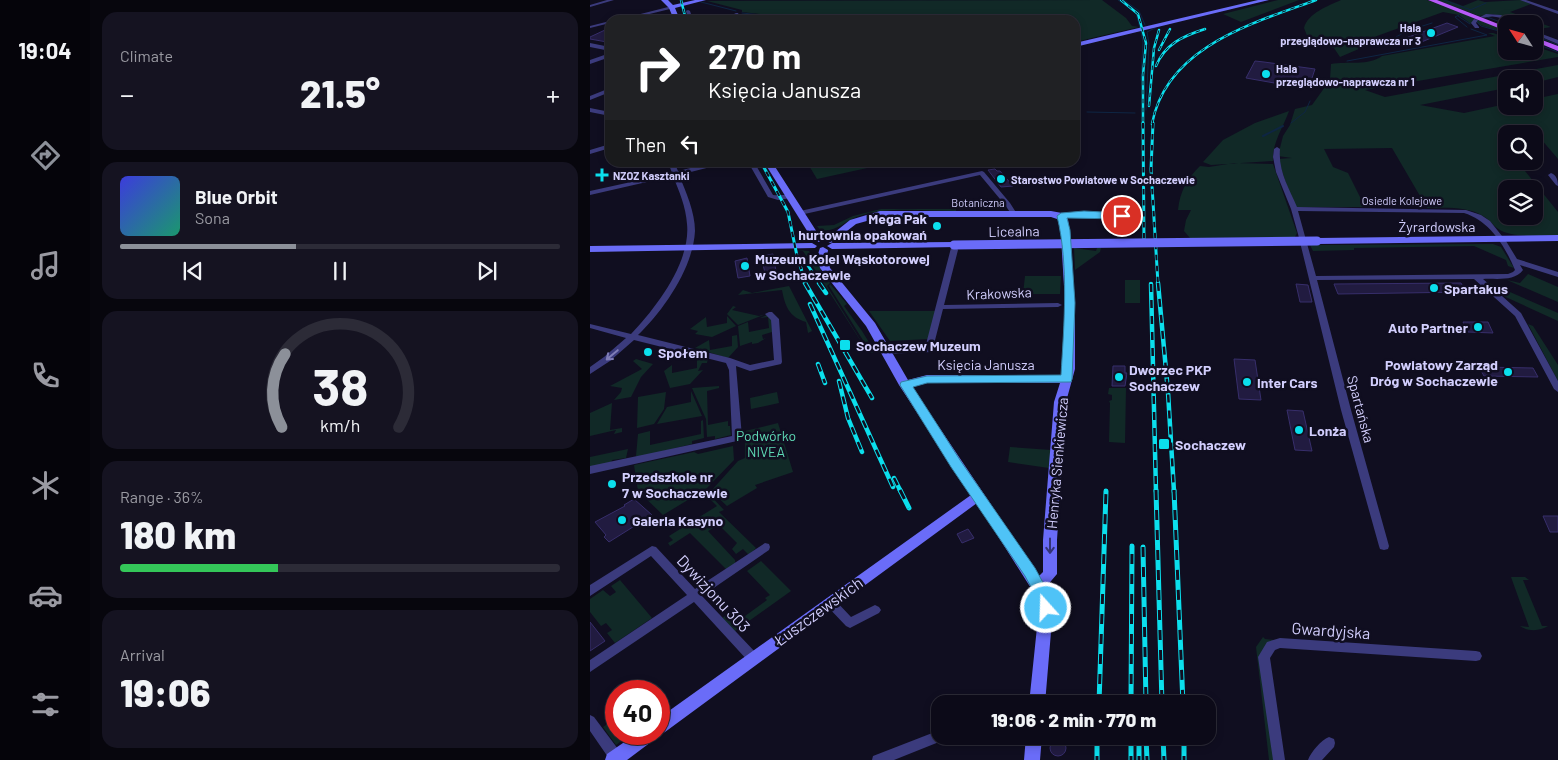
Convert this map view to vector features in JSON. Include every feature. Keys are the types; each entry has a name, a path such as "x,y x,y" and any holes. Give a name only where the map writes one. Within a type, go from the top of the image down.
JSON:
{"main road":[{"path":"1431,0 1498,26"},
{"path":"1543,42 1558,48"}],"street":[{"path":"590,6 612,0"},
{"path":"664,0 672,7 675,15"},
{"path":"639,15 703,0"},
{"path":"1080,44 1266,0"},
{"path":"1522,0 1558,13"},
{"path":"688,11 689,15"},
{"path":"1482,16 1487,14 1498,15"},
{"path":"1476,20 1473,23 1477,27"},
{"path":"590,27 605,23"},
{"path":"1543,36 1558,42"},
{"path":"590,45 605,47"},
{"path":"590,62 605,57"},
{"path":"601,58 605,59"},
{"path":"590,98 605,92"},
{"path":"590,110 605,113"},
{"path":"590,152 605,148"},
{"path":"1277,150 1275,157 1282,183 1294,209 1302,237"},
{"path":"590,370 605,361 657,309 678,275 691,231 690,219 672,167"},
{"path":"590,193 706,167"},
{"path":"755,167 770,196 780,199 789,197"},
{"path":"771,167 789,197 823,245 822,257 825,268 871,325 906,385 1038,585 1044,597 1046,608 1036,695"},
{"path":"800,213 982,173 1014,214"},
{"path":"1551,175 1558,184"},
{"name":"Osiedle Kolejowe","path":"1294,209 1464,211 1483,219 1500,239"},
{"name":"Botaniczna","path":"823,245 854,222 875,215 1014,214 1061,216 1084,214 1134,217"},
{"name":"Henryka Sienkiewicza","path":"1038,585 1050,574 1050,540 1062,394 1067,379 1070,303 1064,219 1061,216"},
{"name":"Spartańska","path":"1302,237 1384,546"},
{"name":"Żyrardowska","path":"1317,241 1558,238"},
{"path":"1313,278 1477,277 1516,274 1519,270 1500,239"},
{"name":"Licealna","path":"590,248 823,245 956,247 1317,241"},
{"name":"Licealna","path":"956,247 1066,245"},
{"path":"886,352 929,350 956,247"},
{"path":"1514,260 1558,275"},
{"path":"1477,277 1518,315 1558,389"},
{"name":"Krakowska","path":"940,307 1058,305"},
{"path":"733,374 778,362 775,319 769,314"},
{"path":"590,326 730,361 750,368"},
{"path":"590,470 736,439 733,374 730,361"},
{"name":"Księcia Janusza","path":"906,385 927,379 1067,379"},
{"name":"Łuszczewskich","path":"670,719 979,496"},
{"path":"590,666 765,547"},
{"name":"Dywizjonu 303","path":"590,591 652,550 753,658"},
{"path":"830,602 850,623 875,610"},
{"name":"Gwardyjska","path":"1279,760 1264,657 1271,646 1280,643 1476,656"},
{"path":"590,721 614,759 634,745"},
{"path":"878,760 931,739"},
{"path":"1314,760 1329,743"},
{"path":"1032,760 1033,745"}],"green space":[{"path":"1102,0 1126,18 1132,26 1139,27 1080,41 1080,15 769,15 742,12 742,10 707,1"},
{"path":"1278,0 1299,0 1241,22 1223,14"},
{"path":"1341,0 1427,0 1498,27 1498,31 1480,25 1475,20 1471,24 1459,15 1443,12 1377,36 1361,48 1340,57 1334,48 1310,43 1304,28 1314,14"},
{"path":"1436,0 1447,0 1463,6 1478,0 1485,2 1521,0 1531,4 1510,12 1518,15 1498,16 1493,14 1479,16"},
{"path":"1543,24 1551,27 1543,28"},
{"path":"1488,33 1493,33 1498,35 1498,60 1540,60 1365,90 1385,97 1498,76 1498,90 1420,105 1464,113 1498,106 1498,115 1543,115 1543,97 1558,94 1558,159 1543,141 1543,125 1498,125 1498,170 1524,170 1532,180 1498,180 1498,225 1543,225 1543,193 1558,212 1558,235 1524,236 1511,234 1501,231 1486,218 1470,211 1456,208 1427,208 1392,148 1324,149 1333,167 1348,173 1365,207 1294,207 1278,159 1292,158 1278,156 1283,136 1290,125 1295,109 1312,105 1330,80 1331,64 1371,61 1382,56 1495,36"},
{"path":"1543,49 1558,54 1558,57 1543,60"},
{"path":"1558,65 1558,77 1543,81 1543,70 1531,70"},
{"path":"1289,111 1276,142 1273,161 1211,165 1203,162 1223,140 1255,123"},
{"path":"1234,163 1273,164 1297,233 1295,237 1190,238 1184,231 1186,220 1191,210 1178,210 1182,191 1191,176 1200,166 1209,167"},
{"path":"810,167 872,167 817,179"},
{"path":"881,209 956,209 956,211 882,211 859,216 831,230 820,230 817,226 834,225 853,216"},
{"path":"1493,244 1501,247 1514,268 1508,266 1506,260 1474,246 1354,248 1354,250 1313,251 1310,245"},
{"path":"1074,248 1096,251 1097,248 1101,248 1100,252 1075,270"},
{"path":"798,250 809,251 830,283 827,286 869,354 803,251"},
{"path":"1528,274 1558,287 1558,302 1507,280 1520,283"},
{"path":"1025,276 1061,276 1060,294 1023,294"},
{"path":"1125,280 1140,280 1140,303 1125,303"},
{"path":"1487,282 1558,313 1558,321 1499,294"},
{"path":"830,284 847,304 844,306 875,352 871,353 829,286"},
{"path":"789,286 812,331 808,333 806,322 800,320 789,310 782,290 738,295 743,290 752,293"},
{"path":"733,306 736,307 732,310 759,316 766,314 738,325 727,314"},
{"path":"869,311 936,311 929,339 890,341"},
{"path":"767,315 771,318 772,332 762,335 763,339 766,338 758,343 752,344 752,342 740,346 738,326 748,322 749,332 769,328 768,317 760,318"},
{"path":"727,316 736,326 712,337 695,334 698,331 690,329 706,317 707,327 727,323"},
{"path":"1528,324 1533,326 1558,365 1558,381"},
{"path":"737,335 738,347 728,358 695,348 709,340 710,350 732,346 732,336"},
{"path":"697,356 708,358 707,363 702,363 698,371 703,370 690,384 670,388 664,371 672,365 672,373 697,368"},
{"path":"636,359 653,364 641,377 631,397 614,400 622,388 610,386 642,369 633,361"},
{"path":"719,386 719,388 707,391 708,425 728,421 731,435 715,439 715,436 707,437 706,419 692,388"},
{"path":"1109,388 1126,388 1125,443 1109,442 1109,401 1112,400 1112,395 1108,394"},
{"path":"691,391 702,416 657,424 667,407 691,402"},
{"path":"666,392 664,409 654,424 637,428 638,397"},
{"path":"777,392 779,403 751,409 750,398"},
{"path":"612,403 610,430 622,428 622,432 614,434 616,430 590,436 590,413"},
{"path":"703,420 704,438 692,441 692,444 639,457 636,456 638,434 650,431 650,445 701,434 701,421"},
{"name":"Podwórko NIVEA","path":"778,423 793,472 755,485 757,488 727,506 711,491 738,461 745,458 745,431"},
{"path":"733,446 734,460 706,489 663,515 638,491 634,465"},
{"path":"1010,447 1051,450 1049,468 1008,462"},
{"path":"628,449 626,458 590,467 590,457"},
{"path":"704,493 708,493 724,510 719,512 756,548 749,555 743,549 736,554 732,549 737,543 719,525 708,531 735,560 735,564 727,570 690,533 670,546 668,543 673,540 669,536 717,506"},
{"path":"761,561 791,591 735,631 722,618 725,616 734,624 767,600 765,598 770,595 747,571"},
{"path":"1511,577 1525,577 1529,580 1523,580 1542,626 1548,626 1534,630 1520,626 1529,627"},
{"path":"620,580 652,618 615,643 607,633 612,630 606,623 601,626 590,612 590,599 603,590 610,596 616,592 611,586"},
{"path":"1263,637 1274,640 1266,646 1275,760 1269,760 1256,647"}],"building":[{"name":"Hala przeglądowo-naprawcza nr 3","path":"1447,23 1458,27 1419,43 1406,38"},
{"path":"605,30 605,42 590,39 590,37"},
{"name":"Hala przeglądowo-naprawcza nr 1","path":"1255,61 1315,69 1310,84 1282,80 1280,84 1246,78"},
{"name":"Starostwo Powiatowe w Sochaczewie","path":"995,169 1000,171 1013,186 1001,187 988,170"},
{"path":"773,254 776,271 765,273 761,256"},
{"path":"747,258 750,276 738,278 735,261"},
{"path":"1461,283 1466,292 1338,294 1334,284"},
{"path":"1296,284 1308,285 1312,302 1300,302"},
{"name":"Auto Partner","path":"1463,322 1488,322 1493,333 1468,332"},
{"name":"Inter Cars","path":"1234,359 1255,360 1261,400 1239,399"},
{"name":"Dworzec PKP Sochaczew","path":"1113,366 1125,366 1125,373 1127,373 1125,386 1112,386"},
{"name":"Powiatowy Zarząd Dróg w Sochaczewie","path":"1479,367 1533,368 1538,377 1484,376"},
{"name":"Lonża","path":"1287,410 1303,411 1312,451 1295,450"},
{"name":"Galeria Kasyno","path":"634,499 652,515 609,542 604,537 606,535 595,522"},
{"path":"1543,516 1558,516 1558,532 1550,532"},
{"path":"968,529 974,538 962,543 957,534"},
{"path":"590,622 605,641 590,651"},
{"path":"1050,745 1066,745 1066,751 1061,756 1055,756 1050,751"}],"waterway":[{"path":"1118,0 1136,13 1140,28"},
{"path":"1124,0 1139,11 1145,25"},
{"path":"1444,0 1470,10"},
{"path":"701,2 736,11"},
{"path":"1470,10 1486,3"},
{"path":"686,10 688,15"},
{"path":"742,13 761,15"},
{"path":"1459,15 1455,17 1467,27"},
{"path":"1458,16 1470,24"},
{"path":"1487,17 1498,21"},
{"path":"1477,22 1481,26 1498,31"},
{"path":"1396,37 1407,31 1432,23"},
{"path":"1146,110 1149,44 1147,32 1155,28"},
{"path":"1347,61 1487,35 1471,29"},
{"path":"1141,32 1143,42 1141,80"},
{"path":"1543,39 1558,45"},
{"path":"1543,46 1558,52"},
{"path":"1291,123 1305,112 1310,101"},
{"path":"1087,112 1135,113"},
{"path":"1263,136 1283,126"}],"railway":[{"path":"681,0 685,15"},
{"path":"1121,0 1138,14 1146,43 1143,75 1143,123"},
{"path":"1152,124 1160,98 1175,75 1193,57 1240,29 1316,0"},
{"path":"1159,50 1170,29"},
{"path":"1156,66 1170,46 1189,35 1205,29"},
{"path":"1149,106 1154,48 1159,30"},
{"path":"1143,123 1144,241"},
{"path":"1153,123 1151,169 1158,284"},
{"path":"764,167 788,212 797,256 806,284"},
{"path":"805,261 820,284"},
{"path":"805,283 872,398"},
{"path":"819,283 826,293"},
{"path":"1158,283 1168,392 1174,492"},
{"path":"1151,284 1156,492"},
{"path":"810,304 893,487"},
{"path":"818,364 825,383"},
{"path":"839,381 848,418 862,452"},
{"path":"894,478 909,508"},
{"path":"1156,490 1162,695"},
{"path":"1174,490 1183,695"},
{"path":"1099,695 1106,491"},
{"path":"1131,695 1132,546"},
{"path":"1143,547 1146,695"},
{"path":"1097,745 1097,760"},
{"path":"1131,745 1131,760"},
{"path":"1139,745 1139,760"},
{"path":"1146,745 1147,760"},
{"path":"1163,745 1164,760"},
{"path":"1184,745 1184,760"}],"place":[{"name":"Hala przeglądowo-naprawcza nr 3","path":"1431,33"},
{"name":"Hala przeglądowo-naprawcza nr 1","path":"1266,74"},
{"name":"NZOZ Kasztanki","path":"602,175"},
{"name":"Starostwo Powiatowe w Sochaczewie","path":"1001,179"},
{"name":"Mega Pak hurtownia opakowań","path":"937,226"},
{"name":"Muzeum Kolei Wąskotorowej w Sochaczewie","path":"745,266"},
{"name":"Spartakus","path":"1434,288"},
{"name":"Auto Partner","path":"1478,327"},
{"name":"Sochaczew Muzeum","path":"845,345"},
{"name":"Społem","path":"648,352"},
{"name":"Powiatowy Zarząd Dróg w Sochaczewie","path":"1508,372"},
{"name":"Dworzec PKP Sochaczew","path":"1119,377"},
{"name":"Inter Cars","path":"1247,382"},
{"name":"Lonża","path":"1299,430"},
{"name":"Sochaczew","path":"1164,444"},
{"name":"Przedszkole nr 7 w Sochaczewie","path":"612,484"},
{"name":"Galeria Kasyno","path":"622,520"}],"route":[{"path":"1046,608 1044,597 1030,572 956,464 906,385 927,379 1067,379 1070,303 1064,219 1061,216 1069,214 1122,216"}]}
